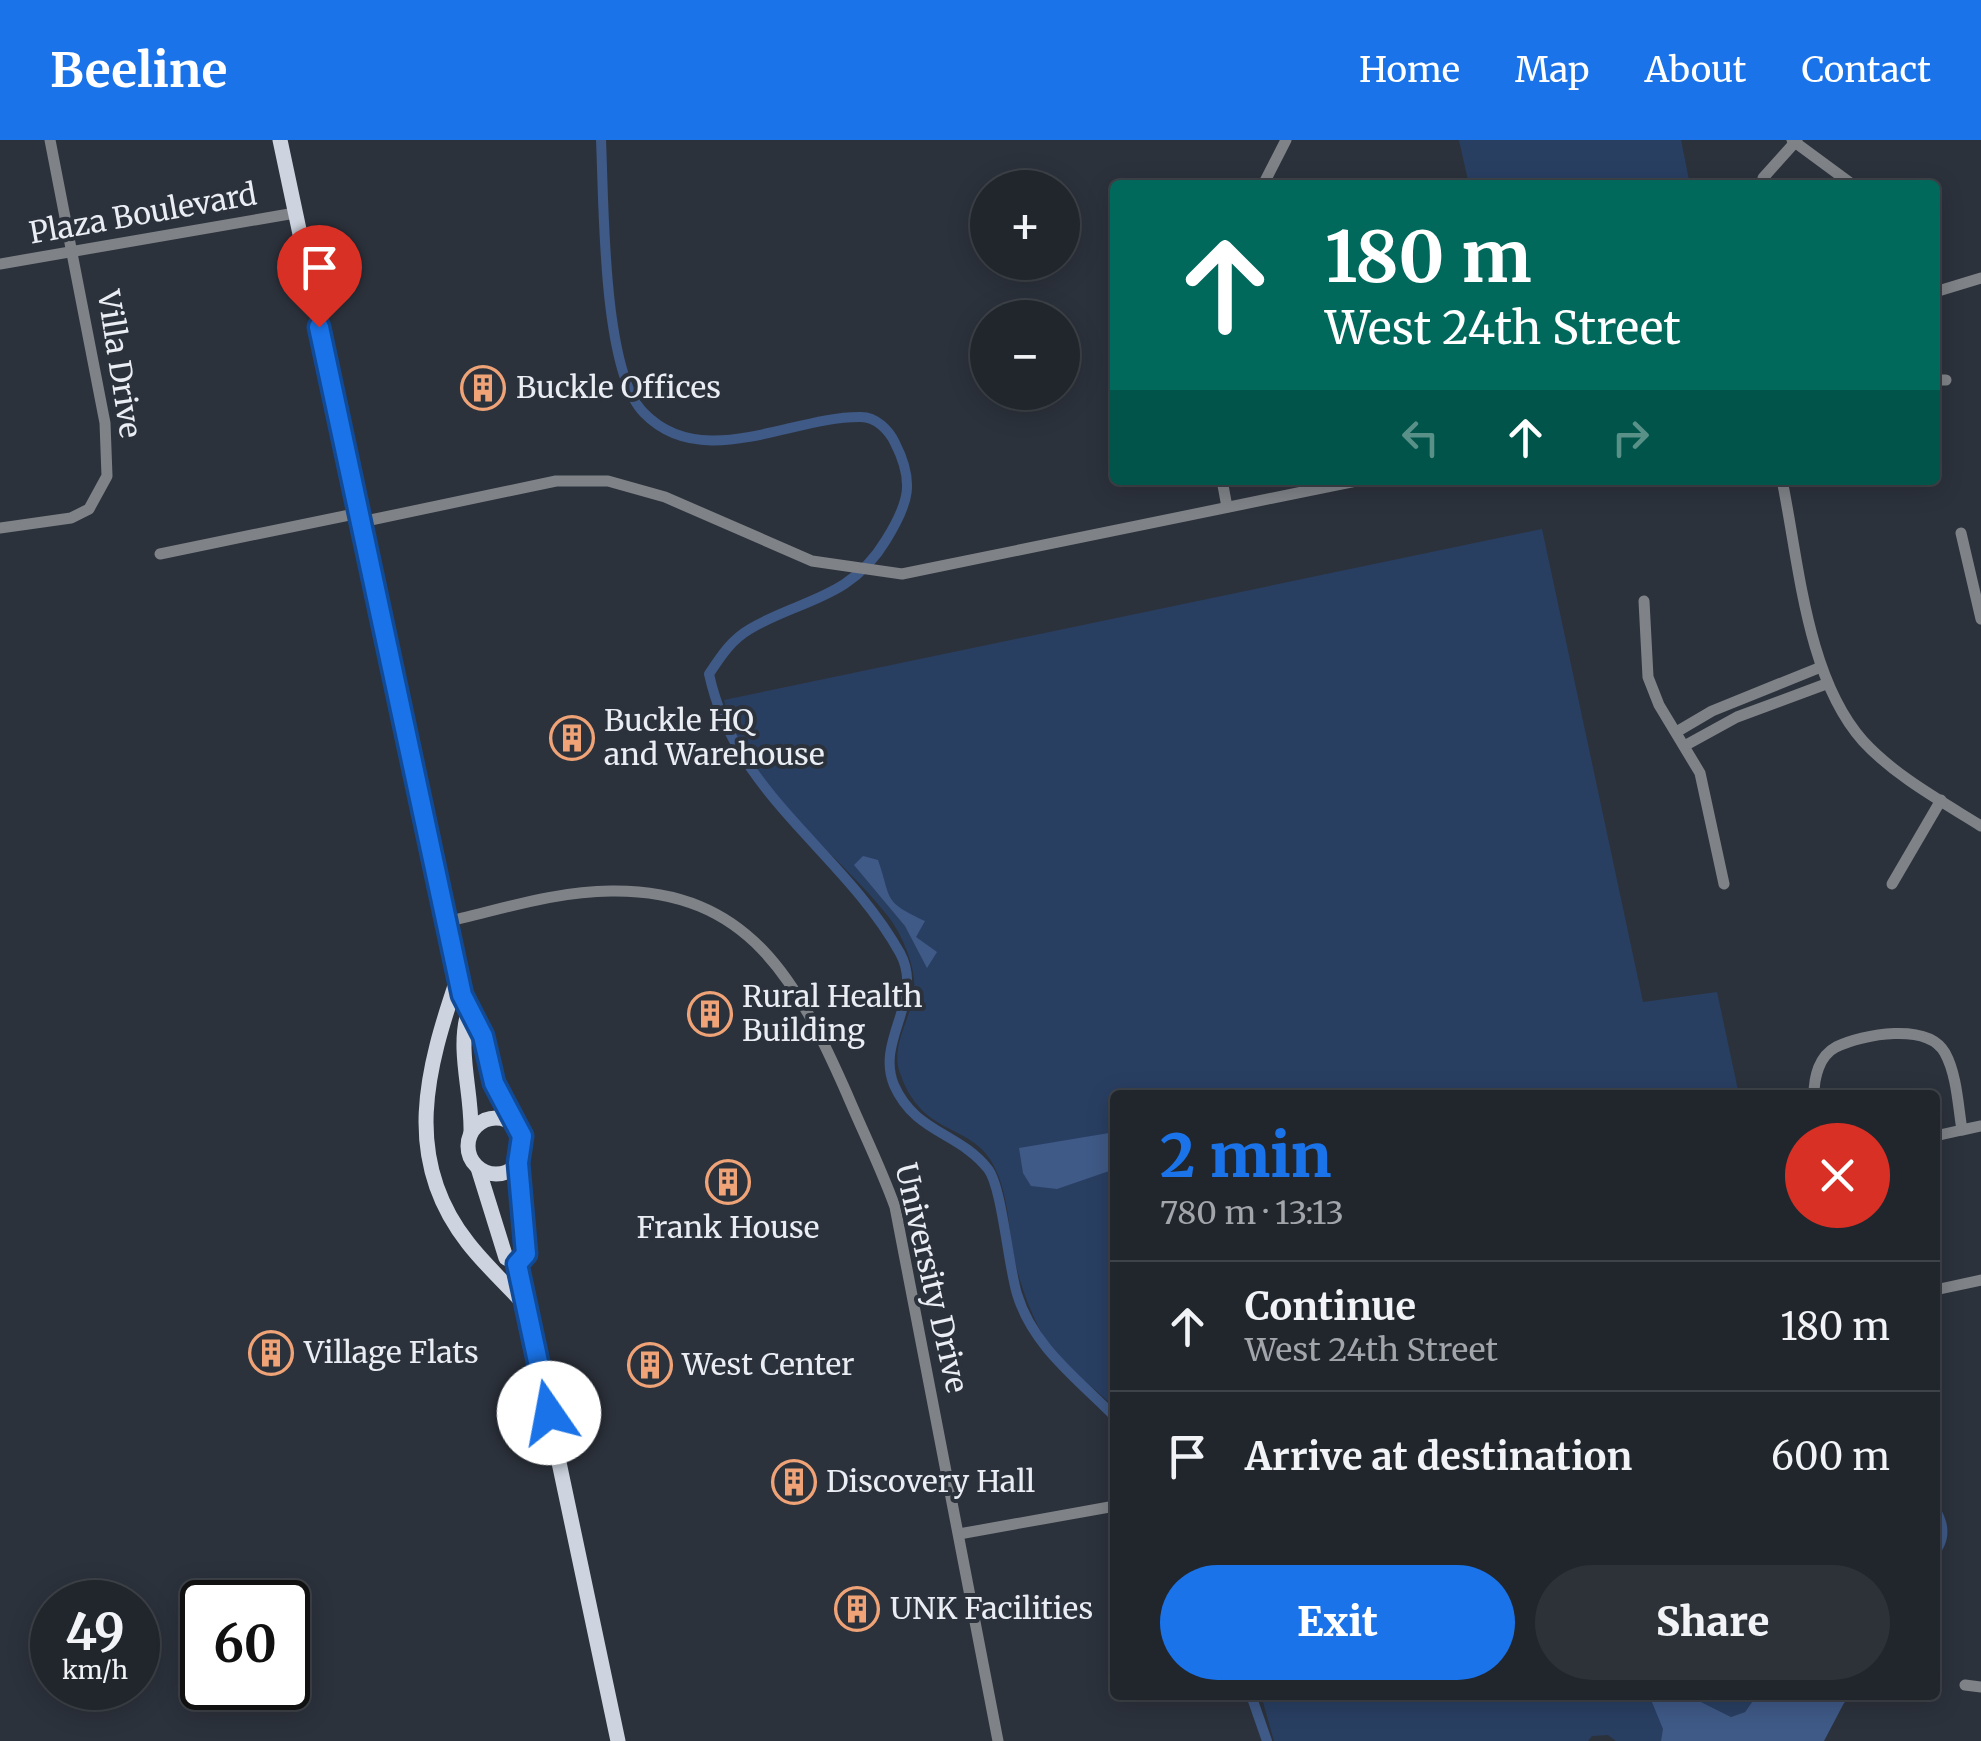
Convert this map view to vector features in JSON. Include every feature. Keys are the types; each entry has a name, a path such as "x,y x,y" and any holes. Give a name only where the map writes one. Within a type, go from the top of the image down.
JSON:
{"main road":[{"path":"280,140 458,977 468,1013 483,1036 494,1083 524,1144 518,1163 526,1254 517,1264"},
{"path":"458,977 426,1081 424,1124 430,1157 457,1228 526,1307"},
{"path":"468,1013 461,1037 472,1097 469,1150 506,1258 517,1264 618,1741"},
{"path":"471,1132 490,1118 513,1124"},
{"path":"478,1168 501,1174 518,1163"}],"street":[{"name":"Villa Drive","path":"0,528 71,518 89,508 108,476 105,423 75,251 50,140"},
{"path":"1266,180 1286,140"},
{"path":"1763,178 1795,141 1846,180"},
{"name":"Plaza Boulevard","path":"0,264 295,213"},
{"path":"1940,290 1981,278"},
{"path":"160,554 556,482 608,481 665,497 839,568 923,572 1336,485"},
{"path":"1223,485 1228,507"},
{"path":"1783,485 1826,684 1864,741 1981,826"},
{"path":"1961,533 1981,619"},
{"path":"1644,601 1648,677 1659,705 1686,744 1708,799 1724,884"},
{"path":"1678,732 1712,711 1821,668"},
{"path":"1686,744 1737,717 1826,684"},
{"path":"1892,884 1941,800"},
{"name":"University Drive","path":"445,922 591,892 659,895 731,922 786,972 811,1012 880,1162 895,1207 998,1741"},
{"path":"1815,1090 1821,1062 1835,1048 1910,1031 1930,1038 1945,1051 1962,1130"},
{"path":"1940,1135 1981,1126"},
{"path":"1940,1289 1981,1280"},
{"path":"959,1534 1110,1507"},
{"path":"1965,1684 1981,1687"}],"shaded area":[{"path":"1459,140 1681,140 1689,180 1468,180"},
{"path":"1542,529 1643,1002 1717,992 1738,1090 1110,1090 1110,1403 1059,1358 1038,1325 1018,1273 1004,1196 990,1159 969,1139 920,1108 900,1073 898,1053 914,983 911,962 898,931 866,890 770,789 734,732 724,700"},
{"path":"863,856 878,860 895,903 925,921 916,937 937,952 927,968 905,926 854,865"},
{"path":"1110,1133 1110,1171 1057,1189 1031,1186 1023,1173 1019,1148"},
{"path":"1940,1508 1947,1530 1940,1554"},
{"path":"1262,1700 1651,1700 1664,1729 1661,1741 1616,1741 1608,1735 1592,1736 1588,1741 1274,1741"},
{"path":"1651,1700 1697,1700 1731,1717 1745,1712 1753,1700 1848,1700 1824,1741 1661,1741 1663,1729"},
{"path":"1697,1700 1753,1700 1745,1712 1731,1717"}],"waterway":[{"path":"601,140 613,324 630,392 644,413 667,430 693,439 720,440 834,419 867,418 886,429 901,457 907,481 904,503 894,527 872,560 840,587 743,633 709,674 722,717 742,754 766,789 850,883 900,953 907,987 890,1052 894,1085 913,1113 964,1147 988,1169 997,1192 1024,1313 1058,1361 1110,1412"},
{"path":"1253,1700 1267,1741"}],"place":[{"name":"Buckle Offices","path":"483,388"},
{"name":"Buckle HQ and Warehouse","path":"572,738"},
{"name":"Rural Health Building","path":"710,1014"},
{"name":"Frank House","path":"728,1182"},
{"name":"Village Flats","path":"271,1353"},
{"name":"West Center","path":"650,1365"},
{"name":"Discovery Hall","path":"794,1482"},
{"name":"UNK Facilities","path":"857,1609"}],"route":[{"path":"319,327 462,995 483,1036 494,1083 524,1144 518,1163 526,1254 517,1264 549,1413"}]}
